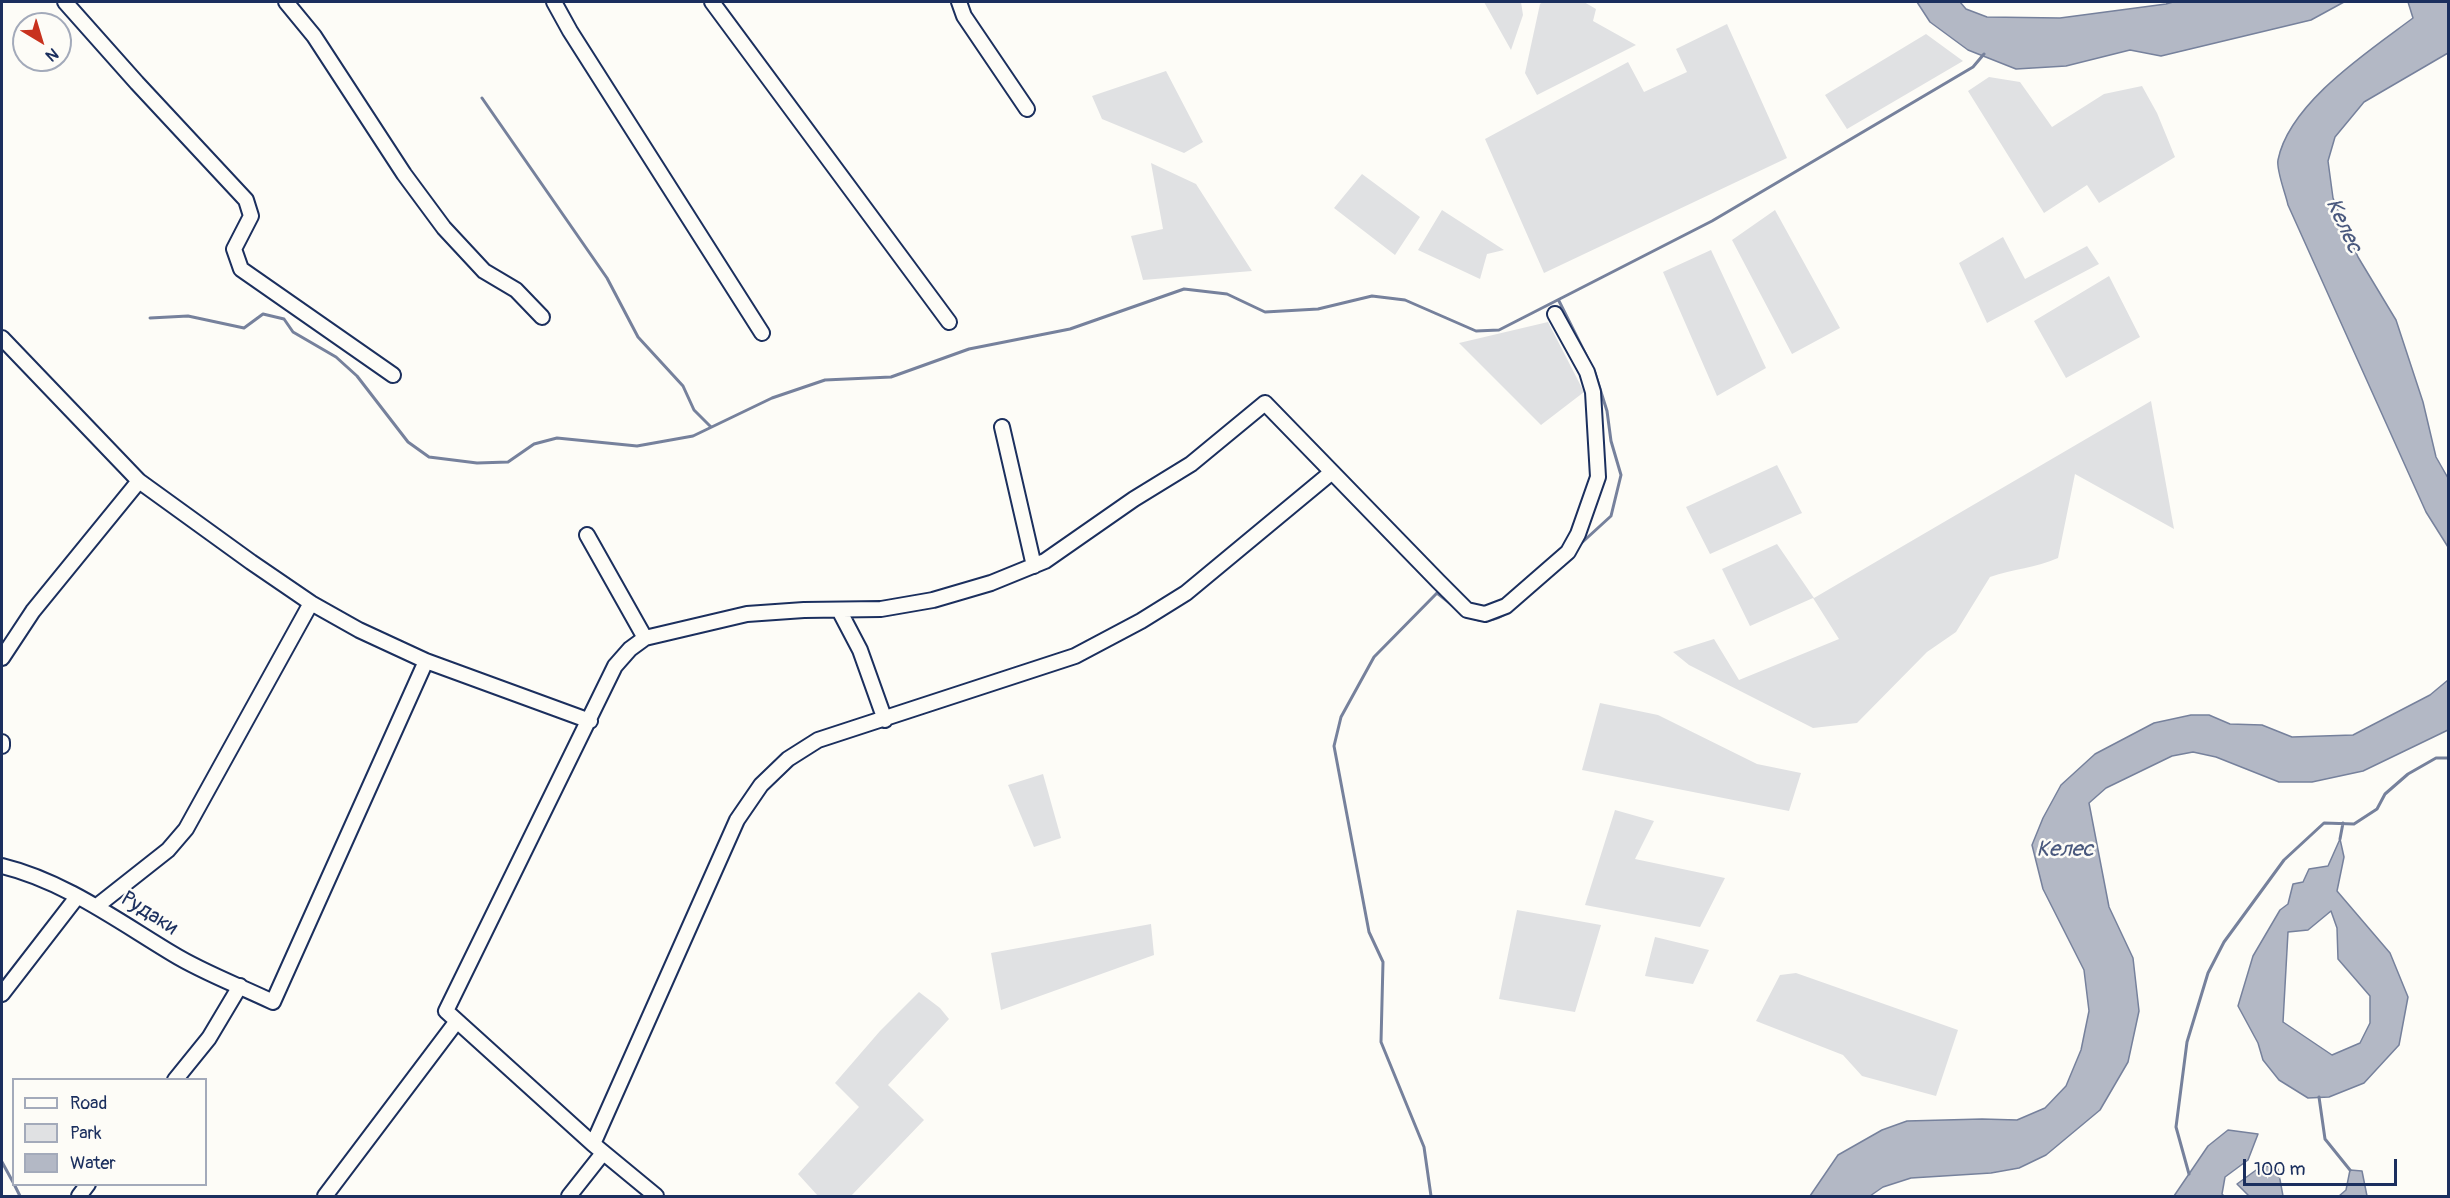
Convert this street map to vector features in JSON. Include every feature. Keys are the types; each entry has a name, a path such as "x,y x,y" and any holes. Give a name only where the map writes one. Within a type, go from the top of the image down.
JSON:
{"street":[{"path":"66,2 137,83 246,200 251,216 234,249 241,269 393,375"},
{"path":"286,2 314,36 404,174 444,228 484,271 516,290 542,317"},
{"path":"554,2 576,41 762,333"},
{"path":"712,2 949,322"},
{"path":"959,2 964,16 1028,109"},
{"path":"656,1197 598,1149 446,1011 615,666 630,649 645,638 747,614 880,609 933,600 991,584 1045,561 1134,499 1191,464 1265,403 1467,610 1485,614 1506,606 1568,552 1578,534 1598,477 1593,392 1587,372 1555,314"},
{"path":"2,338 139,481 311,603 358,630 426,661 590,721"},
{"path":"1002,427 1034,566"},
{"path":"569,1197 598,1149 737,820 755,793 788,759 818,740 1076,656 1141,621 1186,592 1332,472"},
{"path":"2,658 33,611 139,481"},
{"path":"587,535 645,638"},
{"path":"97,906 168,850 186,829 311,603"},
{"path":"839,610 860,650 885,720"},
{"name":"Рудаки","path":"2,866 17,870 97,906 175,955 273,1002 426,661"},
{"path":"2,994 77,897"},
{"path":"177,1078 209,1038 240,986"},
{"path":"325,1197 457,1021"}],"green space":[{"path":"1484,2 1521,2 1523,15 1511,50"},
{"path":"1543,2 1584,2 1596,9 1593,21 1636,45 1537,95 1525,73 1540,4"},
{"path":"1727,24 1787,158 1544,273 1485,139 1628,62 1644,92 1687,72 1676,49"},
{"path":"1926,34 1963,61 1847,129 1825,95"},
{"path":"1166,71 1203,142 1184,153 1102,119 1092,96"},
{"path":"1989,77 2020,82 2052,127 2104,94 2142,86 2157,113 2175,157 2099,203 2087,185 2044,213 1968,91"},
{"path":"1151,163 1196,184 1252,271 1143,280 1131,236 1163,229"},
{"path":"1362,174 1420,217 1395,255 1334,208"},
{"path":"1442,210 1504,250 1487,254 1480,279 1418,250"},
{"path":"1775,210 1840,328 1792,354 1732,240"},
{"path":"2003,237 2025,279 2087,246 2099,264 1987,323 1959,263"},
{"path":"1711,250 1766,368 1717,396 1663,272"},
{"path":"2109,276 2140,337 2066,378 2034,321"},
{"path":"1548,322 1584,392 1541,425 1459,343"},
{"path":"2151,401 2174,529 2075,474 2058,558 1990,577 1956,632 1927,652 1857,723 1813,728 1689,665 1673,652 1714,639 1739,680 1839,639 1813,598 1750,626 1722,569 1777,544 1814,598"},
{"path":"1777,465 1802,513 1710,554 1686,507"},
{"path":"1600,703 1658,715 1757,764 1801,773 1789,811 1582,770"},
{"path":"1043,774 1061,838 1034,847 1008,785"},
{"path":"1615,810 1654,821 1635,859 1725,878 1700,927 1585,905"},
{"path":"1517,910 1601,925 1575,1012 1499,999"},
{"path":"1151,924 1154,955 1001,1010 991,953"},
{"path":"1655,937 1709,950 1693,984 1645,976"},
{"path":"1796,973 1958,1030 1936,1096 1862,1076 1843,1055 1756,1021 1780,975"},
{"path":"919,992 940,1008 949,1019 888,1085 924,1120 851,1196 818,1196 798,1174 859,1107 835,1083 880,1031"}],"water":[{"path":"1917,2 1960,2 1966,9 1987,17 2060,18 2173,2 2344,2 2311,20 2161,56 2130,50 2066,66 2016,69 1968,50 1930,22"},
{"name":"Келес","path":"2408,2 2448,2 2448,53 2364,102 2335,137 2328,161 2333,198 2358,257 2396,320 2423,402 2436,457 2448,478 2448,547 2426,512 2288,205 2278,164 2285,139 2298,118 2314,99 2354,62 2413,18"},
{"name":"Келес","path":"2448,680 2448,730 2363,771 2312,782 2279,782 2216,757 2193,752 2172,756 2106,788 2089,803 2109,907 2133,958 2139,1011 2128,1062 2100,1110 2046,1155 2019,1168 1991,1173 1911,1178 1883,1187 1870,1196 1810,1196 1838,1155 1882,1130 1907,1121 2017,1120 2045,1108 2066,1086 2081,1050 2089,1011 2084,970 2043,889 2032,845 2043,818 2061,785 2095,754 2154,723 2191,715 2209,715 2230,724 2262,725 2292,737 2353,735 2430,695"},
{"path":"2340,839 2344,857 2337,891 2390,953 2408,997 2399,1045 2364,1083 2329,1097 2308,1098 2279,1080 2263,1060 2258,1043 2238,1006 2253,956 2280,910 2288,904 2293,884 2303,882 2309,869 2328,866","holes":["2331,911 2337,928 2338,959 2370,996 2370,1023 2360,1043 2332,1055 2283,1022 2288,932 2308,930"]},
{"path":"2228,1130 2258,1134 2248,1160 2225,1177 2222,1194 2224,1196 2174,1196 2208,1146"},
{"path":"2263,1165 2278,1169 2283,1196 2249,1196 2237,1184"},
{"path":"2350,1170 2362,1171 2367,1196 2339,1196 2346,1190"}],"waterway":[{"path":"150,318 188,316 244,328 263,314 284,319 293,332 336,357 357,376 408,442 429,457 477,463 508,462 534,444 557,438 637,446 693,436 772,398 825,380 891,377 969,349 1070,329 1184,289 1227,294 1265,312 1318,309 1372,296 1405,300 1476,331 1499,330 1712,221 1973,67 1984,54"},
{"path":"482,98 607,278 638,337 683,386 694,410 711,427"},
{"path":"1559,301 1595,373 1607,411 1611,441 1621,475 1611,516 1576,548"},
{"path":"1431,1196 1424,1147 1381,1042 1383,962 1369,932 1334,746 1341,717 1374,657 1437,593 1456,608"},
{"path":"1472,618 1492,620 1510,610"},
{"path":"2189,1174 2176,1127 2187,1042 2208,973 2224,942 2284,860 2324,823 2354,824 2377,809 2385,794 2408,774 2436,758 2448,758"},
{"path":"2340,839 2343,823"},
{"path":"2319,1097 2325,1139 2350,1170"},
{"path":"2,1162 12,1180"},
{"path":"15,1186 20,1196"}]}
